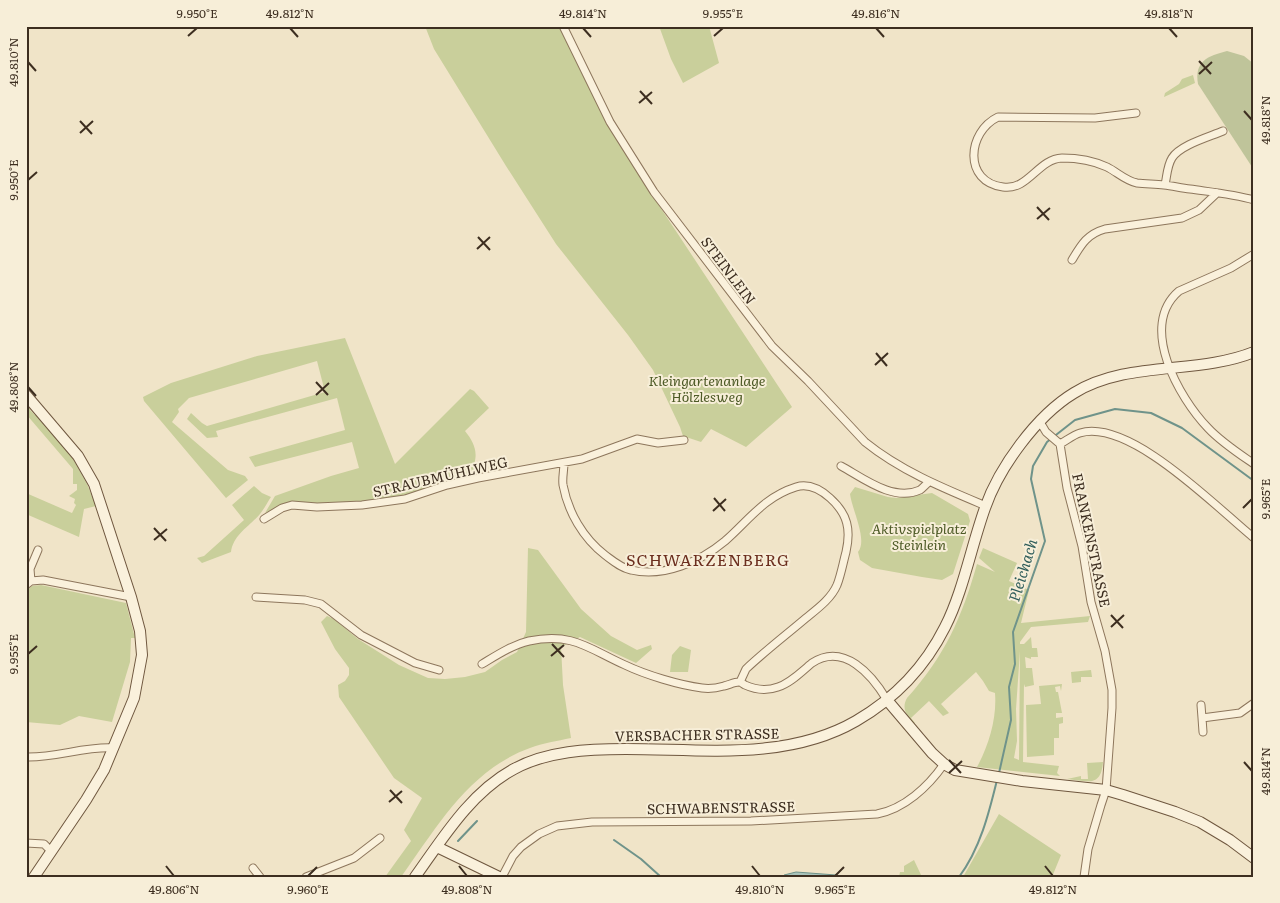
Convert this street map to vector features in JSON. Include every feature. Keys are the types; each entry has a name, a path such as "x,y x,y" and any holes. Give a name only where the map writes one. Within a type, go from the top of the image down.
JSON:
{"main road":[{"name":"VERSBACHER STRASSE","path":"415,877 462,813 477,797 514,769 530,762 562,754 598,750 725,750 790,745 818,738 840,729 869,713 887,700 919,668 945,628 986,506 1008,463 1040,422 1071,395 1092,384 1136,373 1220,361 1254,352"},
{"path":"26,395 78,456 94,484 131,597 140,630 142,655 134,698 104,770 34,877"},
{"path":"887,700 932,754 955,770 1010,780 1106,790 1200,822 1230,840 1254,858"},
{"path":"437,847 500,877"}],"street":[{"name":"STEINLEIN","path":"563,26 610,122 632,159 654,192 772,346 864,442 889,460 929,482 986,506"},
{"path":"1136,113 1095,118 998,117 987,124 981,131 973,150 974,162 982,177 1002,187 1012,187 1020,184 1047,162 1063,158 1095,163 1136,182 1166,185 1254,200"},
{"path":"1166,185 1169,164 1175,154 1184,147 1223,131"},
{"path":"1072,260 1084,241 1095,232 1104,229 1182,218 1199,210 1217,193"},
{"path":"1254,254 1231,268 1186,287 1169,301 1164,313 1162,327 1164,349 1170,368 1186,400 1208,428 1254,464"},
{"path":"1040,422 1046,432 1060,444 1080,433 1095,432 1126,440 1181,475 1254,538"},
{"name":"STRAUBMÜHLWEG","path":"264,519 282,508 292,505 317,507 362,505 397,500 478,478 582,459 638,439 658,443 684,440"},
{"name":"FRANKENSTRASSE","path":"1060,444 1067,488 1082,546 1091,602 1105,651 1110,677 1112,708 1106,790 1088,849 1084,877"},
{"path":"564,463 563,483 573,516 597,548 615,562 631,570 650,572 674,569 706,555 729,537 765,502 796,487 807,486 818,489 838,505 845,516 848,536 837,585 822,604 746,669 740,682"},
{"path":"841,466 875,485 897,493 920,490 929,482"},
{"path":"38,550 30,569 29,583 42,580 131,597"},
{"path":"256,596 305,600 321,604 329,608 362,635 415,663 439,670"},
{"path":"482,664 509,648 529,641 567,639 594,648 645,674 691,686 718,688 740,682 765,690 780,687 814,662 829,656 841,658 860,666 867,672 887,700"},
{"path":"1202,718 1240,713 1254,703"},
{"path":"1201,705 1203,732"},
{"path":"26,757 38,757 102,747 114,748"},
{"name":"SCHWABENSTRASSE","path":"500,877 520,847 532,838 552,828 592,822 751,821 877,814 896,809 917,794 944,764"},
{"path":"306,877 354,858 380,838"},
{"path":"26,843 44,844 52,850"},
{"path":"253,868 260,877"}],"green space":[{"name":"Kleingartenanlage Hölzlesweg","path":"425,26 563,26 637,172 792,407 746,447 711,429 701,442 683,436 653,370 628,335 556,244 434,49"},
{"path":"659,26 709,26 719,63 683,83 671,59"},
{"path":"1227,51 1244,56 1254,64 1254,170 1198,84 1197,76 1200,65 1208,58"},
{"path":"1193,75 1195,83 1164,97 1165,93 1179,84 1182,79"},
{"path":"345,338 395,464 470,389 474,391 489,408 465,431 475,448 476,457 473,467 476,474 406,496 367,503 308,505 296,502 265,513 275,496 359,468 352,442 255,467 249,457 345,430 337,398 216,431 218,437 207,438 187,419 191,413 207,426 325,392 317,361 189,398 178,409 179,412 172,422 228,470 245,476 248,480 226,498 144,401 143,397 171,383 257,356"},
{"path":"26,405 31,408 30,410 36,414 71,455 87,484 96,506 84,509 79,537 26,514 26,493 72,513 76,505 74,503 75,499 69,496 77,490 77,484 73,484 73,469 26,414"},
{"path":"254,486 262,493 271,497 263,510 238,536 231,552 202,563 197,558 204,556 244,520 232,505"},
{"name":"Aktivspielplatz Steinlein","path":"855,487 896,498 932,493 968,514 970,521 953,574 942,580 922,577 872,568 860,560 858,552 861,547 860,533 850,494"},
{"path":"528,548 538,550 581,609 611,636 637,650 651,645 652,649 636,663 580,637 561,647 563,685 571,738 530,748 508,758 489,770 456,802 401,877 385,877 411,841 404,830 422,798 394,778 339,697 338,685 345,681 349,675 349,668 335,649 321,622 327,616 334,619 358,639 399,665 428,678 465,677 485,672 517,652 526,632"},
{"path":"983,548 1017,563 1009,581 1029,590 1021,623 1090,616 1088,622 1031,627 1020,642 1020,644 1024,644 1031,637 1032,648 1037,648 1038,657 1031,657 1031,659 1025,657 1026,668 1032,668 1034,685 1025,687 1024,684 1023,762 1059,766 1057,773 1060,776 977,767 991,731 995,712 995,693 989,691 976,672 941,704 949,713 943,716 929,701 911,718 915,723 913,724 906,712 905,702 907,698 932,667 951,635 977,564 995,572 979,558","holes":["1020,651 1019,760 1014,758 1017,741 1016,709"]},
{"path":"41,585 126,603 135,638 131,638 130,662 112,722 79,716 60,725 26,722 26,591 32,586"},
{"path":"680,646 691,650 688,672 670,672 672,655"},
{"path":"1091,670 1092,677 1081,677 1081,682 1072,683 1071,672"},
{"path":"1062,684 1061,691 1060,686 1055,687 1056,692 1058,692 1062,713 1056,713 1056,718 1063,717 1063,723 1059,724 1059,738 1054,738 1054,755 1027,757 1026,705 1041,704 1039,686"},
{"path":"1103,762 1099,776 1092,781 1067,779 1081,776 1081,779 1088,779 1087,763"},
{"path":"999,814 1061,855 1052,877 963,877"},
{"path":"914,860 922,877 899,877 900,872 904,872 904,866"}],"water":[{"path":"796,872 842,877 783,877 784,875"}],"waterway":[{"name":"Pleichach","path":"999,773 1011,720 1009,687 1015,664 1013,632 1045,541 1031,479 1033,466 1047,442 1075,420 1115,409 1151,413 1182,428 1254,481"},
{"name":"Pleichach","path":"959,877 978,843 997,780"},
{"name":"Pleichach","path":"458,841 477,821"},
{"name":"Pleichach","path":"614,840 641,859 661,877"}],"district":[{"name":"SCHWARZENBERG","path":"708,559"}]}
